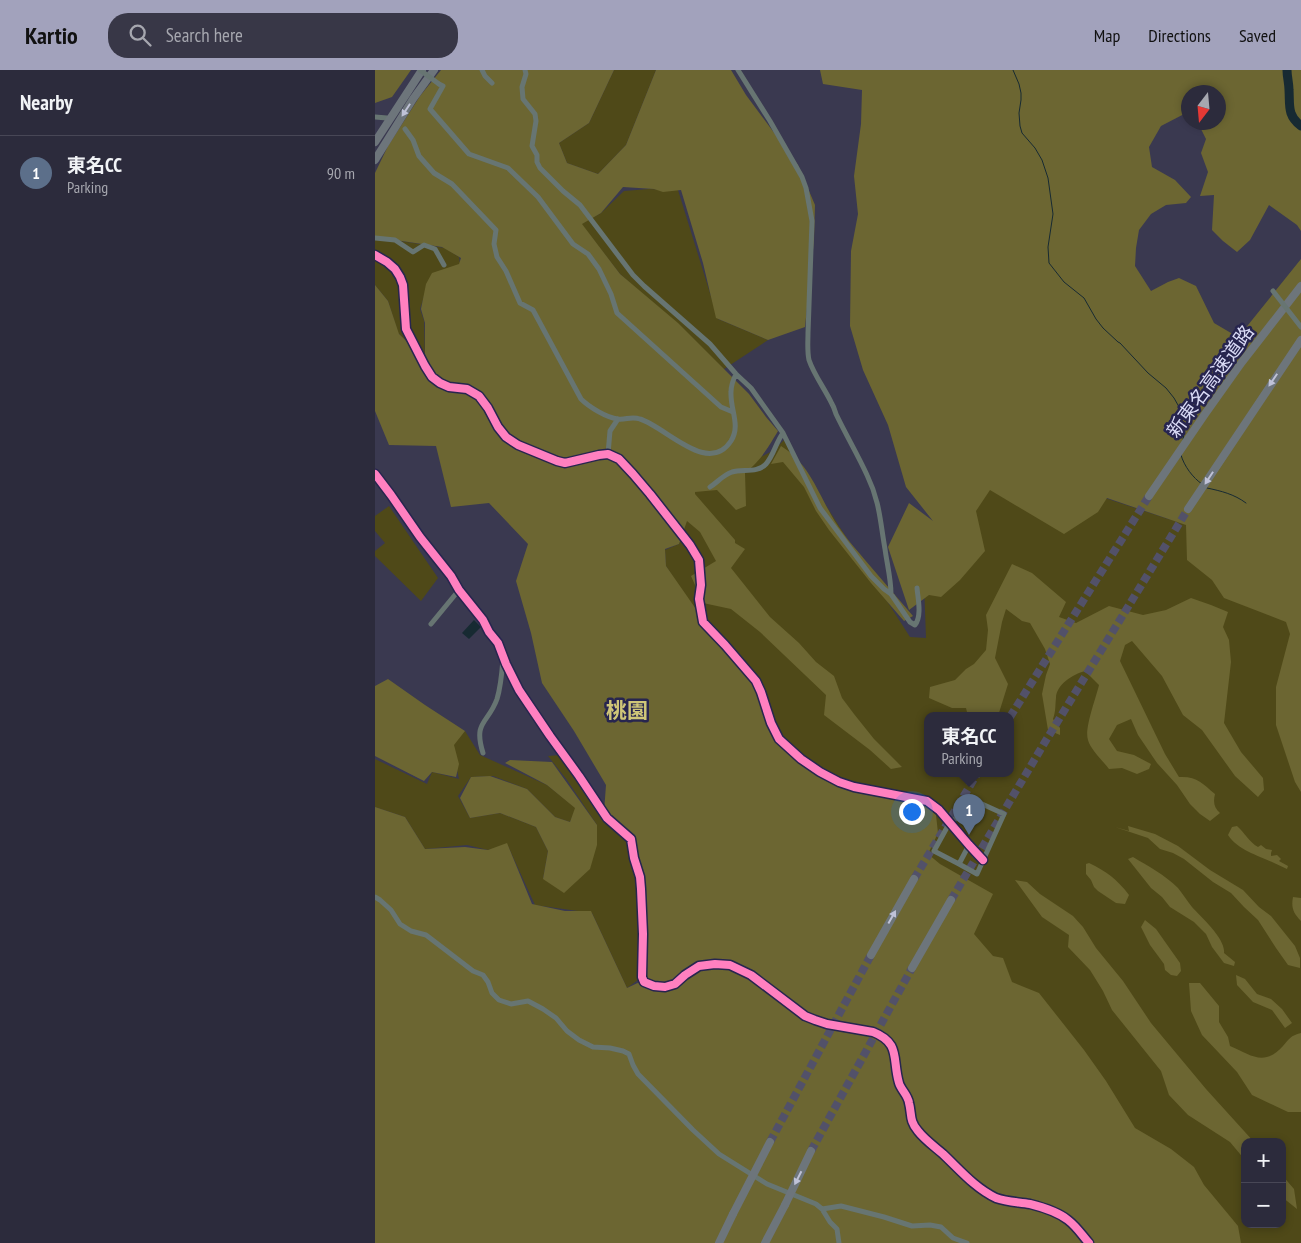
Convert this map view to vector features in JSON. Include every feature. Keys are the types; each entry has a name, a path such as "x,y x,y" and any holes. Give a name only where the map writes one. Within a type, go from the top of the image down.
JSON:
{"highway":[{"path":"375,142 421,70"},
{"path":"375,160 394,127 434,70"},
{"name":"新東名高速道路","path":"1149,496 1242,362 1301,286"},
{"path":"1188,509 1301,340"},
{"path":"871,955 914,879"},
{"path":"912,968 951,900"},
{"path":"719,1243 770,1142"},
{"path":"765,1243 811,1151"}],"street":[{"path":"421,70 443,86 430,109 469,154 508,168 538,197 573,244 588,254 599,269 611,294 617,313 721,407 733,412"},
{"path":"482,70 492,84"},
{"path":"525,70 526,74 522,87 523,99 535,114 536,121 532,146 537,155 537,162 540,168 580,205 633,275 710,344 751,388 783,433 820,508 871,576 891,594 910,622 915,625 919,615 917,588"},
{"path":"738,70 775,129 802,177 806,188 812,221 808,333 809,360 874,491 879,510 891,594"},
{"path":"375,117 387,118"},
{"path":"405,129 413,140 419,156 434,173 452,184 496,230 494,244 497,257 506,271 520,303 533,310 581,399 589,407 618,420 633,417 642,420 689,448 706,454 717,453 729,444 735,434 736,424 731,392 736,374"},
{"path":"375,238 395,240 413,252 424,245 435,249 445,265"},
{"path":"375,255 387,262 400,276 403,285 406,329 432,377 449,387 467,389 479,396 498,427 506,437 518,445 565,463 608,454 619,460 650,494 695,552 699,560 701,574 699,599 703,622 725,644 756,681 779,738 801,759 839,782 927,801 939,810 983,860"},
{"path":"1273,291 1301,326"},
{"path":"608,454 609,431 618,420"},
{"path":"709,487 731,472 759,469 766,464 783,433"},
{"path":"375,474 483,620 489,632 498,643 519,690 607,818 631,839 633,858 640,877 643,934 641,977 644,982 665,988 675,984 699,966 730,965 751,975 805,1016 815,1020 873,1032 882,1036 887,1040 894,1053 899,1084 909,1101 911,1119 919,1133 987,1194 998,1199 1044,1208 1061,1216 1068,1220 1089,1243"},
{"path":"431,624 459,590"},
{"path":"483,753 479,733 480,727 497,698 503,656"},
{"path":"982,804 1004,814 983,860 977,874 934,850 950,822 982,804"},
{"path":"959,864 969,845"},
{"path":"375,897 391,910 400,924 411,931 426,935 473,971 483,975 492,993 499,1000 511,1004 527,1001 556,1018 567,1032 579,1040 593,1047 610,1048 629,1054 638,1074 719,1154 767,1184 816,1204 837,1229 839,1243"},
{"path":"822,1209 841,1206 912,1226 930,1225 941,1227 953,1238 967,1243"}],"shaded area":[{"path":"375,70 411,70 392,97 375,103"},
{"path":"441,70 614,70 589,123 559,143 567,163 598,174 626,145 656,70 731,70 746,95 798,165 815,205 814,240 805,327 768,340 716,318 703,263 681,190 663,192 654,189 623,187 601,213 582,224 620,274 678,323 749,394 778,431 760,458 745,473 746,506 736,510 717,490 695,492 695,494 735,540 735,543 745,549 731,568 770,617 799,643 816,662 834,676 842,698 874,739 902,767 891,769 870,750 824,715 826,695 760,632 731,609 703,603 691,576 716,561 700,532 687,521 679,544 665,549 666,566 728,655 752,682 763,702 775,735 791,755 819,776 837,786 923,803 936,815 938,833 928,854 940,864 993,894 974,934 993,956 1003,958 1012,982 1039,993 1084,1050 1135,1128 1171,1149 1194,1167 1204,1185 1238,1226 1241,1243 375,1243 375,807 405,817 425,849 465,847 488,850 507,843 532,904 565,911 591,911 627,988 646,979 645,925 638,859 633,838 604,812 606,785 574,731 542,683 531,633 516,581 528,544 489,503 451,507 436,446 389,445 375,411 375,285 388,301 399,334 425,359 425,323 421,309 426,284 432,273 459,264 461,258 442,247 375,237 375,173 388,146 420,96"},
{"path":"614,70 656,70 626,145 598,174 567,163 559,143 589,123"},
{"path":"820,70 1301,70 1301,231 1297,225 1269,205 1250,240 1237,252 1212,230 1214,195 1200,196 1208,172 1201,153 1206,139 1202,130 1226,130 1226,85 1181,85 1181,116 1161,126 1149,147 1152,167 1175,180 1191,197 1186,203 1166,205 1151,214 1139,230 1135,266 1151,291 1179,278 1196,286 1214,323 1231,333 1240,335 1301,259 1301,792 1295,782 1276,725 1276,687 1290,634 1286,622 1224,598 1212,580 1187,560 1186,525 1107,498 1098,512 1064,534 990,490 976,511 985,551 960,580 941,597 929,595 909,610 888,547 909,503 933,521 906,487 888,425 863,370 850,326 851,251 858,214 854,176 861,124 862,90 823,84"},
{"path":"649,189 678,190 718,319 768,340 724,369 620,274 581,224 601,213 624,191"},
{"path":"375,237 445,248 459,257 460,264 428,284 420,309 424,321 425,360 398,333 388,301 375,285"},
{"path":"784,440 910,637 926,638 924,583 993,480 1105,498 1168,519 1200,526 1301,614 1301,1243 1232,1243 795,761 752,681 700,620 666,566 665,550 679,544 695,492 774,450"},
{"path":"781,446 802,464 835,522 913,616 904,621 871,583 829,530 816,511 804,487 783,462 771,464"},
{"path":"389,506 438,578 421,601 375,556 375,551 385,543 375,531 375,516"},
{"path":"1012,564 1032,573 1066,602 1059,617 1076,623 1109,606 1143,615 1166,610 1191,598 1228,612 1223,627 1229,640 1231,662 1224,723 1241,752 1263,778 1264,790 1258,797 1235,776 1202,730 1183,715 1162,676 1132,641 1125,645 1120,661 1165,754 1179,777 1195,779 1215,794 1216,809 1220,813 1210,821 1190,804 1177,785 1157,763 1138,735 1131,719 1117,725 1109,739 1117,751 1134,755 1151,764 1149,769 1137,774 1122,768 1109,769 1097,755 1089,744 1087,735 1099,685 1085,671 1066,681 1057,693 1053,719 1060,728 1060,735 1048,730 1042,694 1050,664 1045,649 1030,623 1022,621 1006,609 995,658 1008,684 999,712 967,712 966,708 952,708 929,698 930,687 955,680 974,664 986,650 988,630 986,615"},
{"path":"388,679 465,731 454,745 459,764 456,777 432,772 424,781 375,756 375,686"},
{"path":"465,731 480,755 547,785 576,808 570,822 555,817 527,789 493,776 471,777 458,796 470,818 500,813 536,827 548,851 543,879 597,825 567,780 548,756 560,755 591,798 628,840 638,880 640,937 638,980 627,988 592,913 535,905 508,846 488,850 467,845 425,849 405,817 375,807 375,759 427,784 432,772 459,779 451,743"},
{"path":"510,760 552,762 597,825 597,845 590,869 564,893 543,879 548,851 536,827 500,813 470,818 460,798 471,777 490,776 527,789 555,817 570,822 575,808 547,785 505,763"},
{"path":"1128,826 1155,834 1178,846 1210,870 1243,890 1259,907 1271,916 1295,946 1300,958 1300,968 1288,965 1258,920 1231,893 1213,882 1184,859 1160,849 1148,838 1115,827 1129,831"},
{"path":"1237,826 1255,845 1258,847 1261,845 1266,849 1272,850 1271,856 1277,855 1281,859 1279,861 1288,866 1287,869 1248,852 1237,845 1228,835 1232,827"},
{"path":"1133,857 1162,875 1178,888 1217,935 1224,947 1224,953 1235,962 1234,966 1224,963 1212,947 1206,934 1194,922 1170,907 1151,888 1128,859"},
{"path":"1089,863 1111,876 1125,889 1129,895 1125,904 1116,903 1094,887 1086,874 1086,864"},
{"path":"1015,880 1027,882 1040,894 1073,916 1083,927 1096,948 1123,981 1151,1023 1206,1089 1250,1138 1241,1138 1241,1155 1230,1142 1188,1115 1169,1095 1161,1071 1112,1010 1090,970 1068,947 1069,935 1042,917"},
{"path":"1293,897 1301,898 1301,921 1293,910"},
{"path":"1145,920 1156,929 1180,963 1181,971 1177,976 1171,975 1165,970 1164,964 1150,945 1141,927"},
{"path":"1236,975 1245,979 1257,994 1271,999 1282,1009 1292,1023 1285,1028 1272,1010 1253,1002 1237,985"},
{"path":"1189,983 1200,983 1219,1006 1219,1022 1228,1037 1230,1046 1244,1053 1263,1058 1270,1056 1295,1035 1301,1033 1301,1112 1288,1112 1252,1095 1237,1072 1202,1035 1191,1011"},
{"path":"1286,1180 1294,1189 1297,1209 1286,1200"}],"water":[{"path":"474,620 481,627 469,639 462,633"}],"waterway":[{"path":"1013,70 1021,93 1019,113 1022,133 1035,148 1042,160 1048,178 1053,214 1048,247 1049,263 1064,282 1084,298 1103,328 1148,373 1166,388 1174,398 1187,421 1183,439"},
{"path":"1287,70 1290,110 1293,118 1301,126"},
{"path":"1181,455 1189,471 1202,484"},
{"path":"1207,488 1232,495 1246,503"}],"tunnel":[{"path":"1013,712 1149,496"},
{"path":"951,900 1045,742 1188,509"},
{"path":"914,879 975,777"},
{"path":"770,1142 871,955"},
{"path":"811,1151 912,968"}],"cycle path":[{"path":"375,255 395,269 400,277 403,285 406,329 432,377 449,387 467,389 479,396 498,427 506,437 518,445 565,463 608,454 619,459 650,494 690,545 699,560 701,585 699,599 703,622 756,681 771,723 779,739 801,759 839,782 854,787 927,801 939,810 983,860"},
{"path":"375,474 483,620 489,632 498,643 519,690 607,818 631,839 640,877 643,934 642,977 644,982 654,986 665,987 675,984 699,966 730,965 751,975 805,1016 827,1024 873,1032 882,1036 892,1047 899,1083 908,1100 912,1121 924,1137 988,1194 996,1198 1030,1204 1050,1210 1074,1225 1089,1243"}],"place":[{"name":"東名CC","path":"969,835"}],"district":[{"name":"桃園","path":"627,710"}]}
